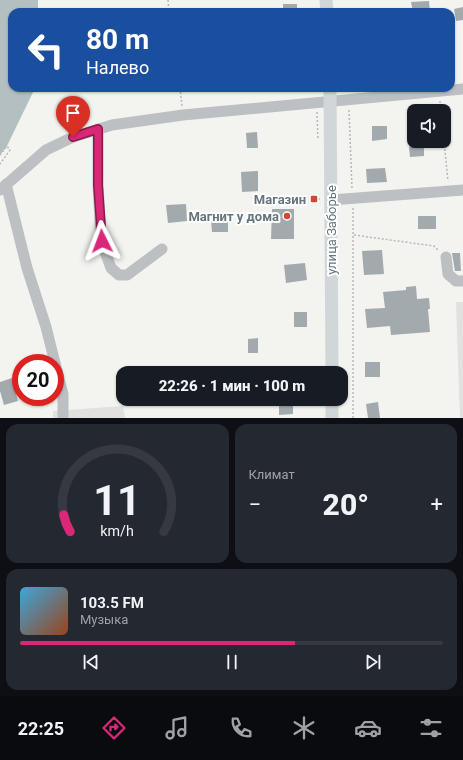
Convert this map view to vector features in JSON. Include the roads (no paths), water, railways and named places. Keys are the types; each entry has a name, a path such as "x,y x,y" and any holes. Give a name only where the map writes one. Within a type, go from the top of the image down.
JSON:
{"main road":[{"name":"улица Заборье","path":"330,92 326,197 332,366"},
{"path":"332,406 332,418"}],"street":[{"path":"53,354 46,327 26,268 3,187 46,150 73,137 112,125 183,115 432,92"},
{"path":"98,129 98,185 102,241 111,268 119,275 127,275 162,249"},
{"path":"326,197 352,198 463,190"},
{"path":"446,257 448,274 456,281 463,281"},
{"path":"63,406 63,418"}],"place":[{"name":"Магазин","path":"314,199"},
{"name":"Магнит у дома","path":"287,216"}]}
